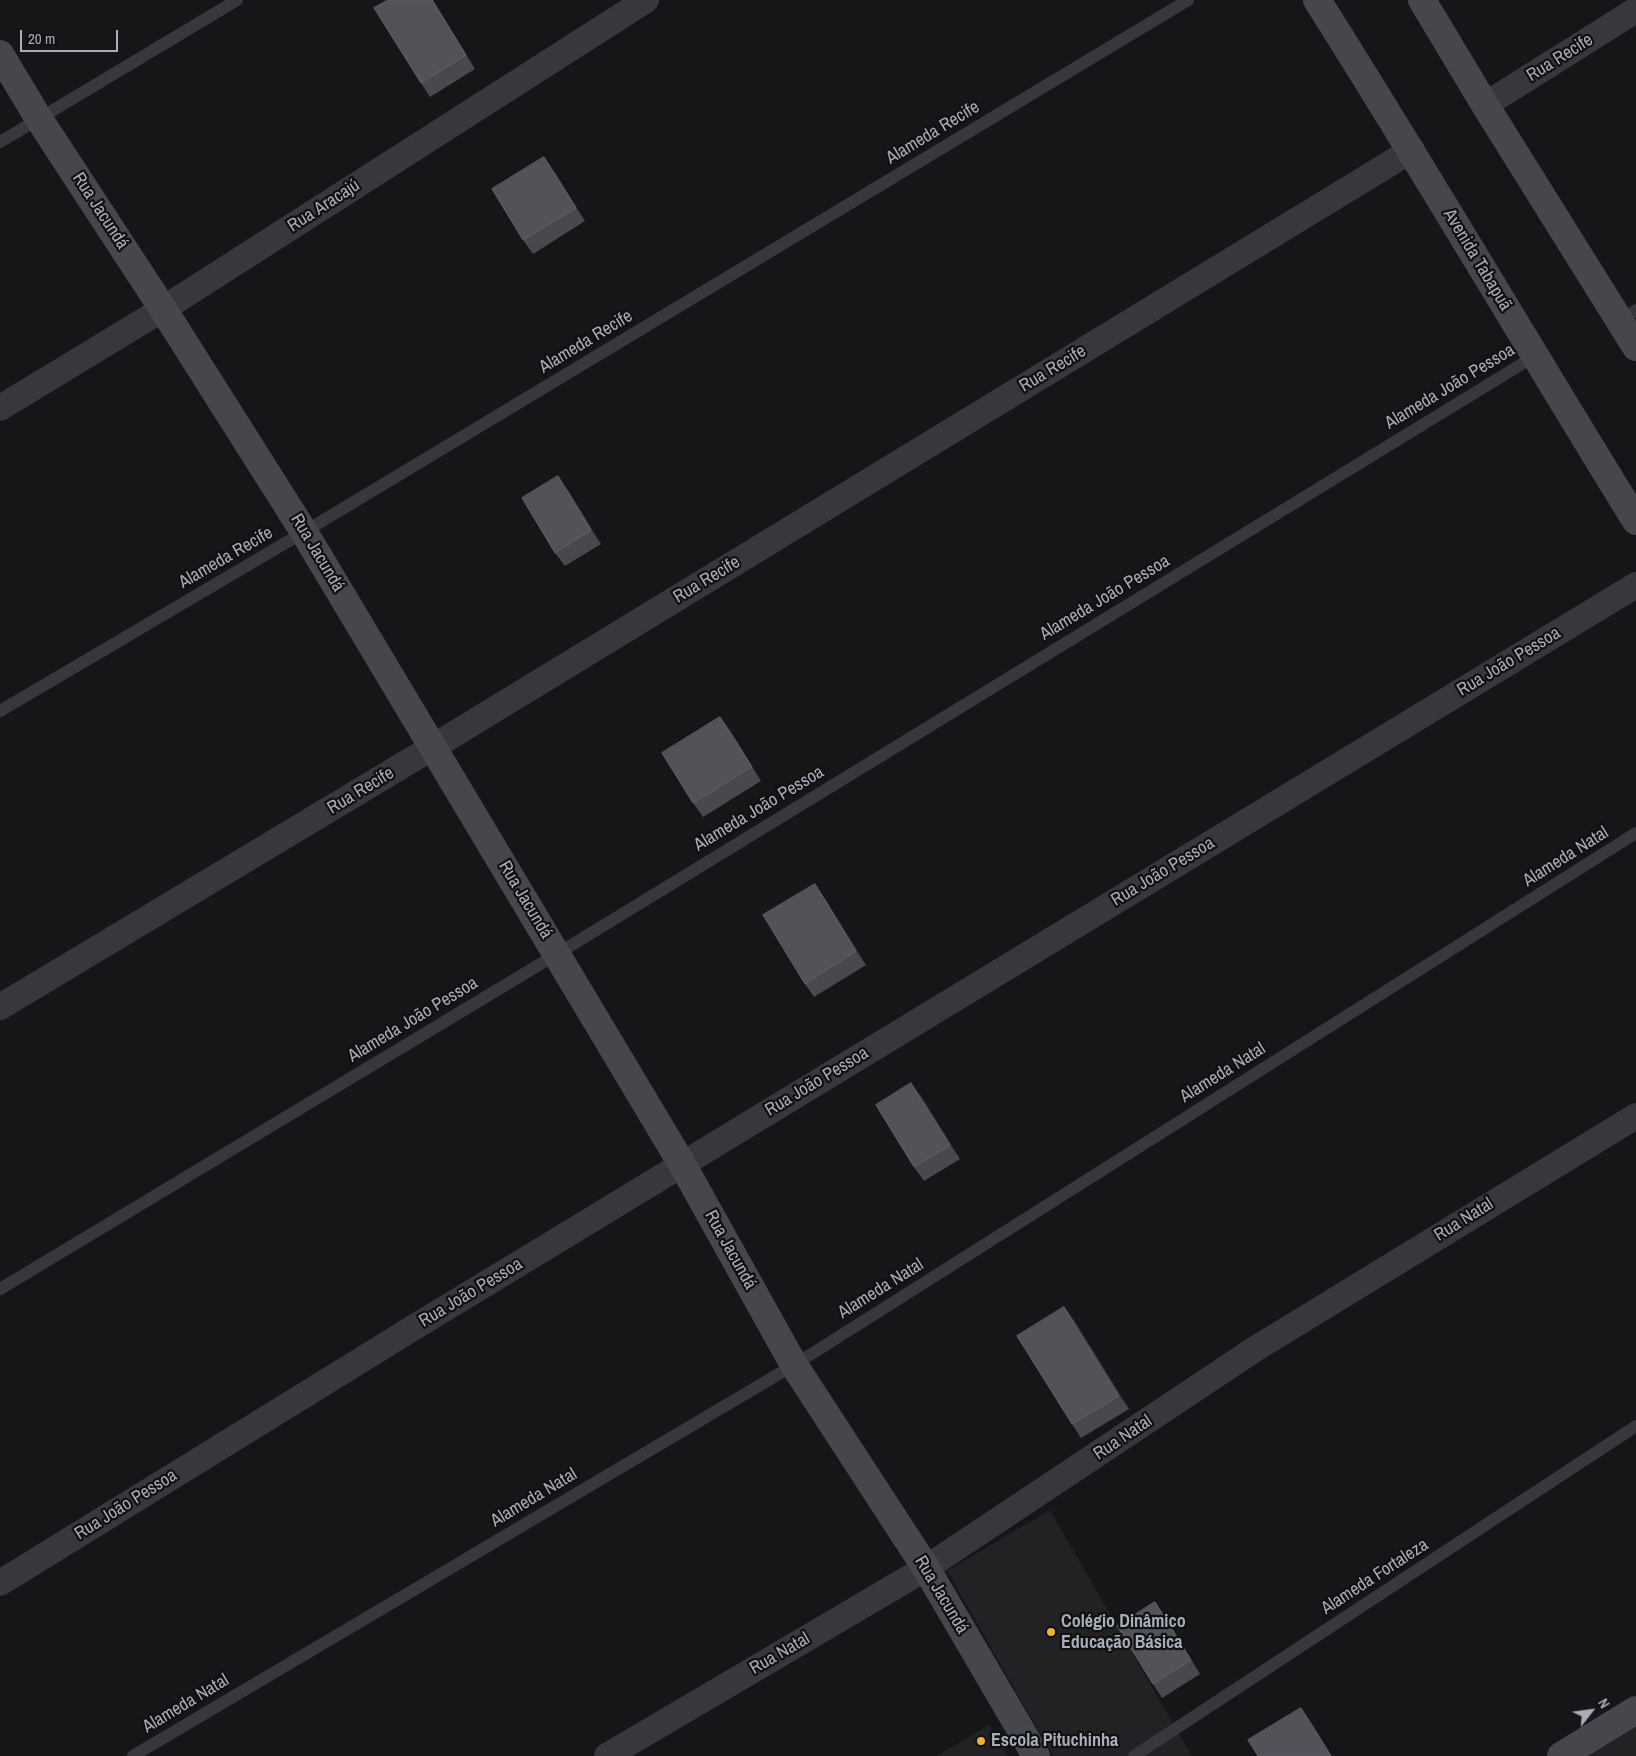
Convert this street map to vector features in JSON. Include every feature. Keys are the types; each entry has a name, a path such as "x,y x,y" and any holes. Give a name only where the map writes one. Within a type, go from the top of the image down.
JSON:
{"street":[{"name":"Rua Aracajú","path":"0,408 163,309 646,0"},
{"name":"Avenida Tabapuã","path":"1317,0 1412,150 1636,521"},
{"path":"1422,0 1485,105 1628,315 1636,347"},
{"name":"Rua Recife","path":"1485,105 1636,10"},
{"name":"Rua Jacundá","path":"0,54 39,119 163,309 304,532 682,1164 794,1364 926,1568 1036,1756"},
{"name":"Rua Recife","path":"0,1007 433,747 1412,150"},
{"name":"Rua João Pessoa","path":"0,1584 172,1476 682,1164 1636,585"},
{"name":"Rua Natal","path":"607,1756 926,1568 1255,1349 1636,1116"},
{"path":"1561,1756 1636,1710"}],"lane":[{"path":"0,142 236,0"},
{"name":"Alameda Recife","path":"0,711 304,532 1188,0"},
{"name":"Alameda João Pessoa","path":"0,1289 557,954 1535,356"},
{"name":"Alameda Natal","path":"133,1756 794,1364 1636,834"},
{"name":"Alameda Fortaleza","path":"1134,1756 1636,1426"}],"shaded area":[{"name":"Colégio Dinâmico Educação Básica","path":"1050,1510 1192,1756 1053,1756 947,1571"},
{"path":"1636,1715 1636,1756 1568,1756"},
{"name":"Escola Pituchinha","path":"989,1725 1008,1756 936,1756"}],"building":[{"path":"388,0 432,0 466,55 421,83 374,8"},
{"path":"544,157 576,208 523,240 492,189"},
{"path":"558,476 591,530 555,553 522,498"},
{"path":"720,717 752,767 693,803 662,753"},
{"path":"815,884 856,951 805,984 763,915"},
{"path":"911,1083 950,1145 914,1167 876,1105"},
{"path":"1064,1307 1119,1396 1072,1424 1017,1336"},
{"path":"1155,1602 1191,1660 1153,1684 1117,1626"},
{"path":"1301,1708 1331,1756 1258,1756 1248,1740"}],"place":[{"name":"Colégio Dinâmico Educação Básica","path":"1051,1632"},
{"name":"Escola Pituchinha","path":"981,1741"}]}
